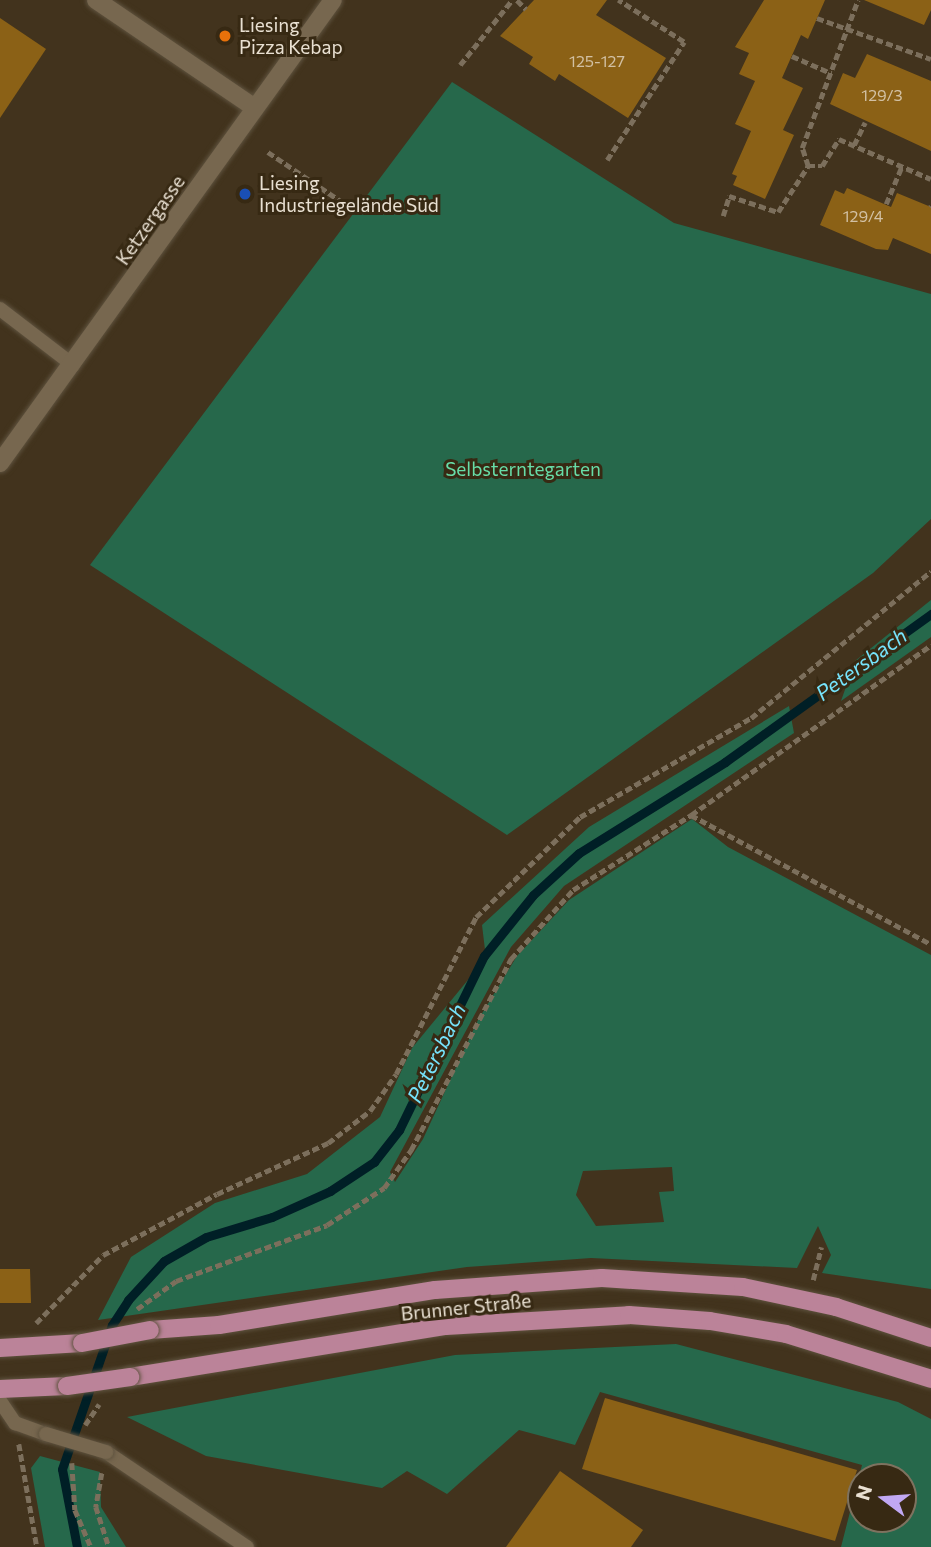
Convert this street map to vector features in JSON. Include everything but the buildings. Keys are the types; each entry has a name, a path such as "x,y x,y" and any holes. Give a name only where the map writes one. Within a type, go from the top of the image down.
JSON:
{"main road":[{"path":"96,0 255,108"},
{"name":"Ketzergasse","path":"0,463 333,0"},
{"name":"Brunner Straße","path":"6,1348 82,1343 150,1330 219,1325 435,1290 601,1278 743,1287 807,1301 931,1338"},
{"name":"Brunner Straße","path":"0,1389 67,1385 130,1377 446,1326 629,1315 710,1321 786,1334 931,1379"}],"lane":[{"path":"0,309 73,365"},
{"path":"0,1401 15,1423 106,1452 247,1547"}],"path":[{"path":"460,65 515,0 526,9"},
{"path":"607,160 684,42 618,0"},
{"path":"808,166 802,148 858,0"},
{"path":"817,18 847,25 931,59"},
{"path":"792,56 831,73"},
{"path":"854,145 866,122"},
{"path":"808,166 822,166 839,139 931,179"},
{"path":"268,152 354,210"},
{"path":"723,216 729,196 778,212 808,166"},
{"path":"886,204 902,166"},
{"path":"6,1348 103,1255 216,1194 328,1143 370,1111 396,1074 475,917 580,817 751,718 931,570"},
{"path":"132,1314 155,1292 176,1281 327,1225 384,1188 411,1150 511,959 573,890 691,815 931,645"},
{"path":"691,815 931,944"},
{"path":"807,1301 821,1247"},
{"path":"15,1423 37,1547"},
{"path":"106,1452 96,1507 109,1547"},
{"path":"70,1469 75,1510 91,1547"}],"green space":[{"name":"Selbsterntegarten","path":"452,82 674,223 931,294 931,519 873,573 507,835 90,565"},
{"path":"931,600 931,637 841,701 855,661"},
{"path":"789,706 794,733 564,886 511,947 390,1172 395,1182 423,1139 478,1020 517,956 569,900 692,819 728,847 931,955 931,1289 822,1273 831,1255 818,1226 797,1268 591,1258 467,1267 98,1320 131,1257 215,1203 307,1174 380,1117 412,1048 486,958 482,925 589,827","holes":["672,1167 674,1191 659,1192 664,1222 596,1226 576,1195 583,1171"]},
{"path":"676,1344 898,1402 931,1419 931,1547 841,1547 847,1524 847,1533 917,1533 917,1463 855,1463 600,1392 575,1445 519,1430 447,1494 407,1471 382,1488 206,1456 127,1417 455,1355"},
{"path":"40,1456 100,1472 101,1507 126,1547 45,1547 31,1468"}],"waterway":[{"name":"Petersbach","path":"77,1547 62,1469 112,1325 128,1300 164,1261 206,1237 272,1217 330,1191 374,1162 399,1130 484,956 533,895 579,853 725,762 931,614"}],"place":[{"name":"Liesing Pizza Kebap","path":"225,36"},
{"name":"Liesing Industriegelände Süd","path":"245,194"}]}
